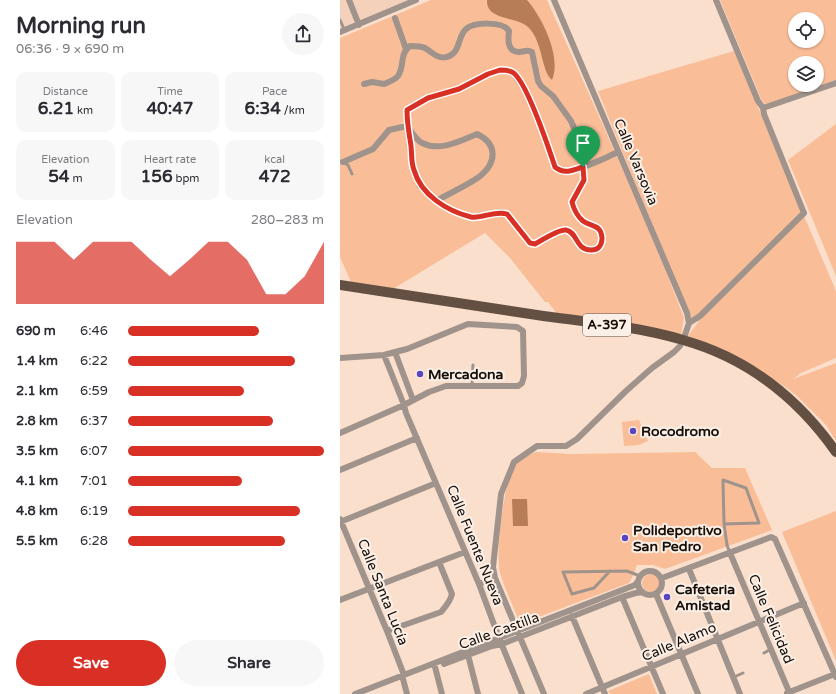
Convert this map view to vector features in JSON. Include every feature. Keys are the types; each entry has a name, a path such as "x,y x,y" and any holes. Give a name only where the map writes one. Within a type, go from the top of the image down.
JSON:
{"main road":[{"name":"A-397","path":"340,285 629,329 683,340 710,349 732,359 778,389 807,415 836,452"}],"street":[{"path":"349,0 359,25"},
{"path":"342,32 402,3 416,0"},
{"name":"Calle Varsovia","path":"554,0 686,313 689,324"},
{"path":"686,335 689,324 700,316 804,213 764,114 763,108 758,101 716,0"},
{"path":"364,84 372,82 384,84 398,76 406,48 395,18"},
{"path":"406,48 410,46 420,46 435,56 448,56 456,52 463,33 467,28 477,25 492,24 506,28 509,31 507,41 513,50 518,52 528,50 532,52 537,76 541,86 552,96 571,121 583,148 583,167 584,180 572,202 575,211 585,222 596,226 602,237 598,248 594,250 581,248 568,230 562,230 535,244 530,243 507,214 502,212 472,217 454,211 436,201 420,186 416,178 413,169 407,126 407,110 417,103 434,95 459,89 488,74 500,70 511,71 516,75 538,118 555,167 561,171 568,171 583,167 618,152"},
{"path":"763,108 836,83"},
{"path":"342,162 373,150 389,130 407,126"},
{"path":"407,126 420,142 432,146 456,143 477,134 485,138 492,147 493,155 489,166 480,176 436,201"},
{"path":"340,358 384,355 407,349 468,324 517,327 523,331 524,356 522,383 518,386 446,386 429,392 404,405 340,433"},
{"name":"Calle Fuente Nueva","path":"544,694 495,578 493,567 501,494 514,462 537,446 566,446 577,439 626,391 680,346"},
{"path":"395,352 413,400"},
{"name":"Calle Fuente Nueva","path":"384,355 406,413 480,584 500,641 522,694"},
{"path":"340,470 417,438"},
{"path":"340,521 436,483"},
{"name":"Calle Santa Lucía","path":"340,521 387,631 403,677 407,694"},
{"path":"662,578 766,539 773,538 777,542 835,675 789,693"},
{"path":"340,600 465,552"},
{"name":"Calle Felicidad","path":"730,553 772,649 789,693"},
{"path":"387,631 441,612 448,605 452,594 439,562"},
{"path":"689,569 740,694"},
{"path":"500,641 635,584 639,578 646,571 650,570 657,572 662,578 662,588 656,594 652,595 643,592 639,587 639,578"},
{"path":"480,584 495,578"},
{"name":"Calle Castilla","path":"518,634 636,592 643,592"},
{"path":"656,594 698,694"},
{"path":"622,597 663,694"},
{"name":"Calle Alamo","path":"586,694 804,603"},
{"path":"572,616 605,694"},
{"name":"Calle Castilla","path":"368,693 403,677 468,655 492,646 500,641"},
{"name":"Calle Castilla","path":"355,694 500,641"},
{"path":"468,655 478,694"},
{"path":"435,667 442,694"}],"lane":[{"path":"340,20 342,32"},
{"path":"342,162 348,165 352,174"},
{"path":"472,386 473,365"},
{"path":"724,524 759,523 746,488 723,480 724,524 727,546 730,553"},
{"path":"610,571 594,588 572,594 563,572 610,571 627,571 639,578"},
{"path":"764,652 772,649"},
{"path":"734,677 743,672"}],"shaded area":[{"path":"340,0 416,0 340,32"},
{"path":"431,0 547,0 653,237 684,318 681,336 558,315 548,302 545,302 510,258 485,233 393,289 351,282 340,257 340,38"},
{"path":"487,0 527,0 533,7 539,16 549,38 552,49 554,71 552,80 548,76 537,40 533,33 528,27 517,21 491,12 488,7"},
{"path":"720,0 836,0 836,80 824,84 824,56 788,56 788,92 802,92 766,105 762,101"},
{"path":"734,51 836,291 836,358 801,373 793,379 836,363 836,441 826,425 797,396 784,386 720,349 688,336 699,321 690,317 598,91"},
{"path":"836,124 836,276 788,160"},
{"name":"Rocodromo","path":"639,420 648,441 639,445 624,446 622,422"},
{"name":"Polideportivo San Pedro","path":"536,452 572,454 696,452 712,468 745,468 772,530 665,569 653,565 637,565 629,583 520,624 500,573 500,535 504,501 511,473 517,463"},
{"path":"512,499 527,499 528,526 513,526"},
{"path":"836,511 836,661 782,532"},
{"path":"651,574 657,577 660,583 657,589 651,592 645,589 642,583 645,577"},
{"path":"649,674 657,694 610,694 608,691"}],"place":[{"name":"Mercadona","path":"420,374"},
{"name":"Rocodromo","path":"633,431"},
{"name":"Polideportivo San Pedro","path":"625,538"},
{"name":"Cafeteria Amistad","path":"667,597"}],"route":[{"path":"500,70 511,71 516,75 526,92 538,118 555,167 561,171 568,171 583,167 584,180 572,202 575,211 580,218 585,222 596,226 600,231 602,237 598,248 588,250 581,248 568,230 562,230 535,244 530,243 512,218 507,214 502,212 472,217 454,211 436,201 420,186 413,169 407,126 407,110 434,95 459,89 488,74 500,70"}]}
